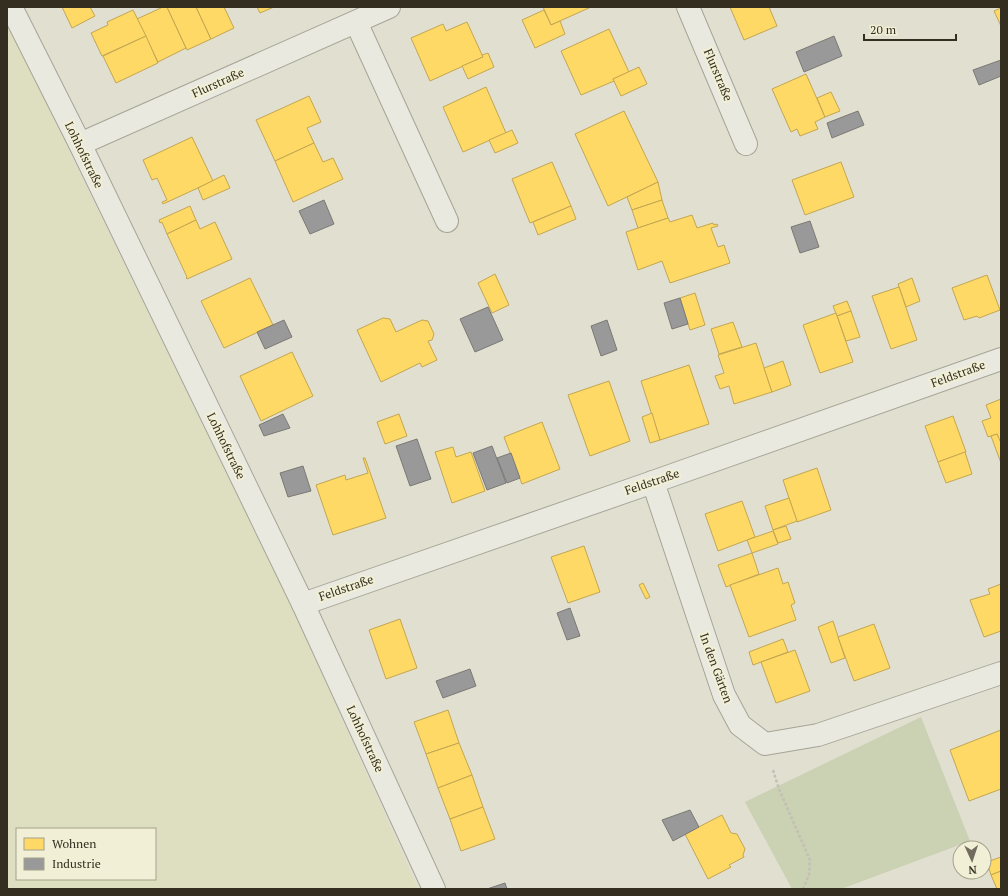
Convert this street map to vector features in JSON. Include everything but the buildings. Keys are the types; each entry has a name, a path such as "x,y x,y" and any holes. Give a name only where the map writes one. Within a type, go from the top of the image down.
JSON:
{"street":[{"name":"Lohhofstraße","path":"11,7 80,144 303,604 434,889"},
{"name":"Flurstraße","path":"80,144 389,7"},
{"name":"Flurstraße","path":"688,7 746,144"},
{"path":"356,22 447,221"},
{"name":"Feldstraße","path":"303,604 1001,359"},
{"name":"In den Gärten","path":"653,482 724,695 740,725 765,744"},
{"path":"765,744 818,736 1001,673"}],"path":[{"path":"765,744 779,789 810,860 809,875 804,889"}],"green space":[{"path":"7,24 292,608 418,889 7,889"},
{"path":"921,717 970,840 952,840 952,848 841,889 792,889 745,802"}]}
